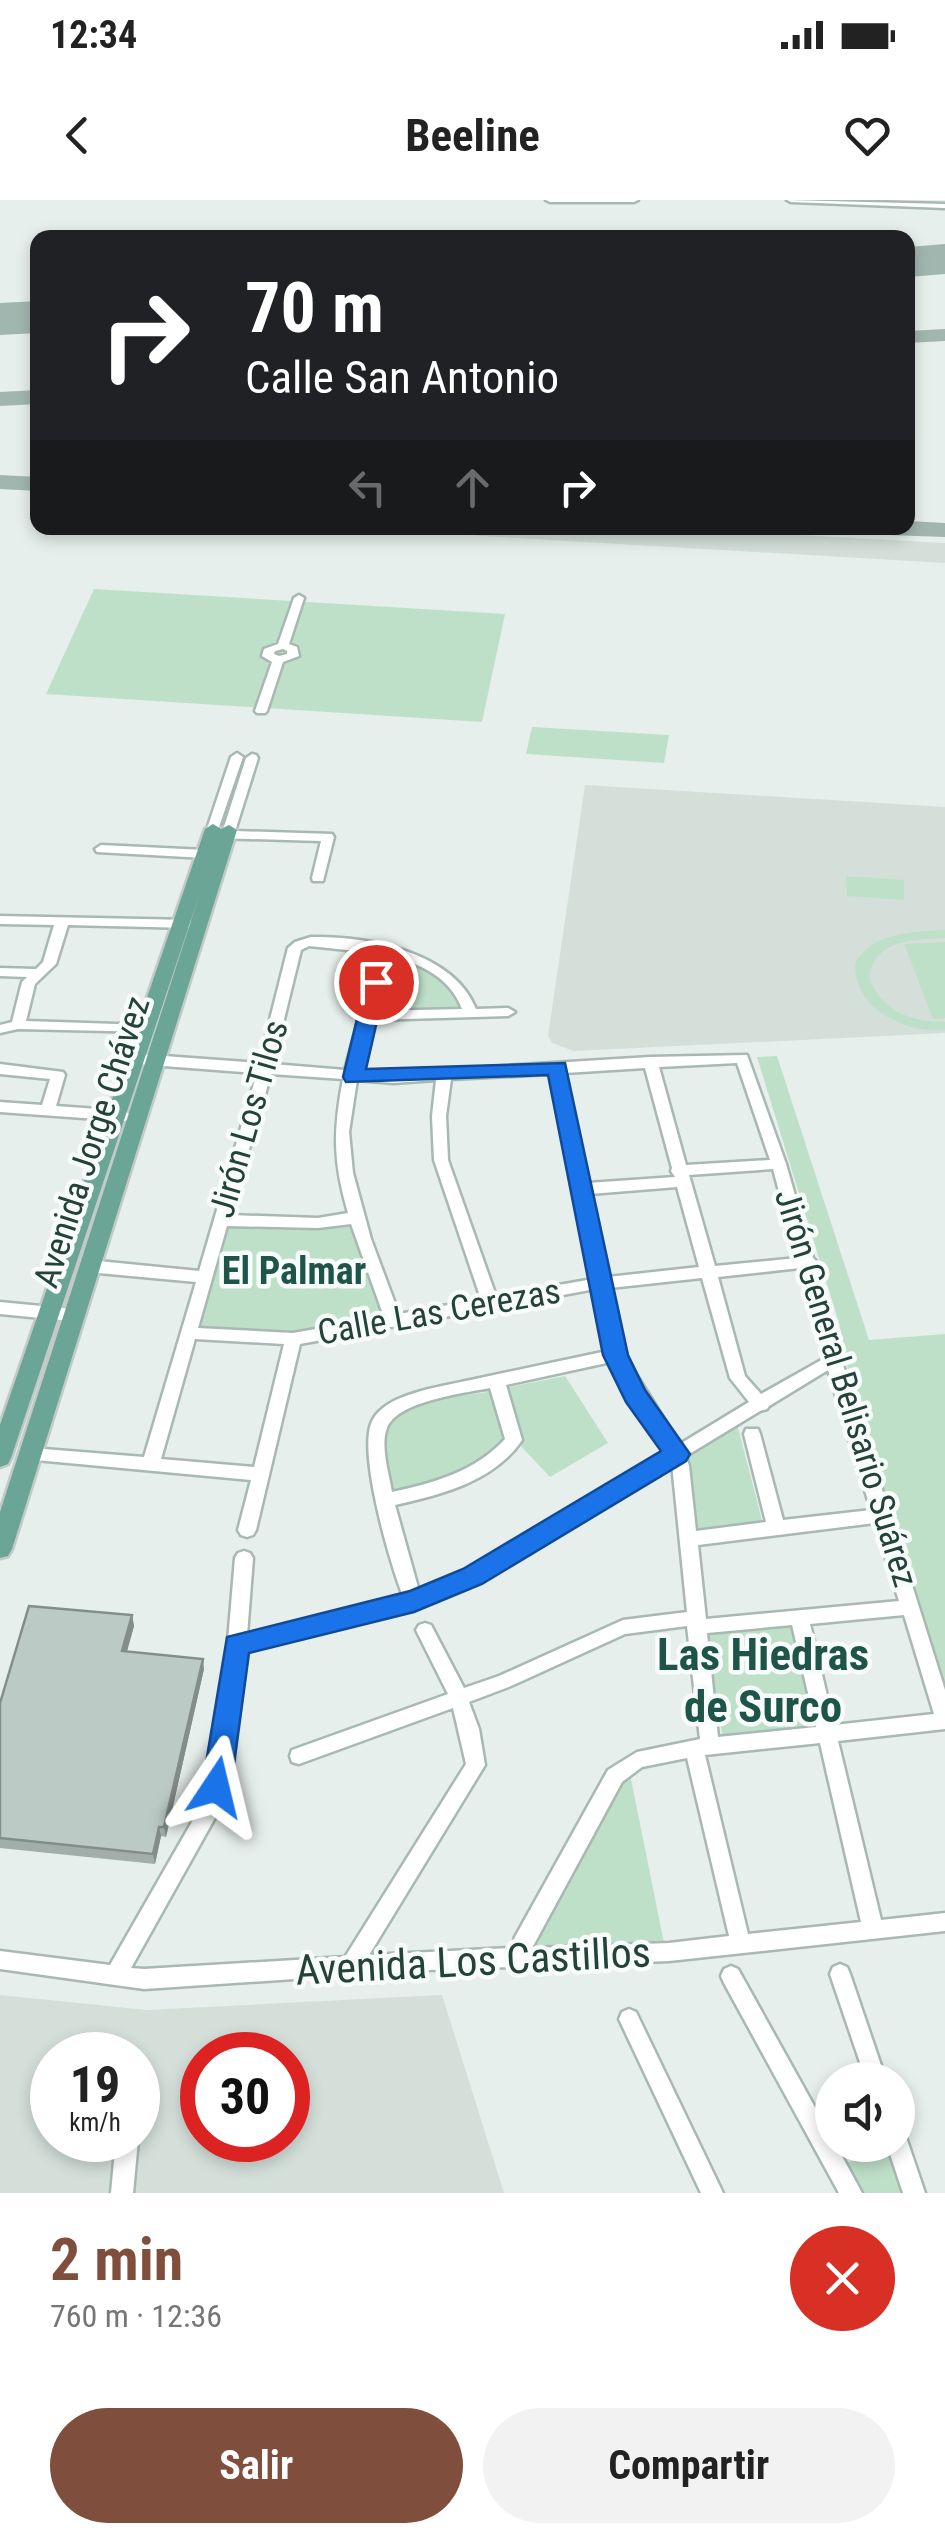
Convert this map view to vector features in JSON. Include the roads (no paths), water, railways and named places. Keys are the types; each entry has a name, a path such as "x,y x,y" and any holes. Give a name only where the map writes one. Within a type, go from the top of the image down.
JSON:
{"main road":[{"name":"Avenida Jorge Chávez","path":"0,1458 61,1314 88,1266 138,1116 147,1060 216,843"},
{"name":"Avenida Jorge Chávez","path":"0,1549 9,1498 32,1454 61,1314 116,1115 147,1060 147,1030 190,924"}],"street":[{"path":"550,200 634,200"},
{"path":"792,200 939,204"},
{"path":"261,711 278,660 295,654 283,646 299,598"},
{"name":"Avenida Jorge Chávez","path":"216,843 237,757"},
{"name":"Avenida Jorge Chávez","path":"216,843 252,758"},
{"path":"100,848 328,837 318,878"},
{"path":"0,920 190,924"},
{"path":"18,1025 29,982 49,964 62,922"},
{"name":"Jirón Los Tilos","path":"151,1464 265,1070 295,948 311,941 384,949"},
{"path":"394,1322 358,1217 342,1152 344,1111 384,949 413,957 435,969 468,1002 471,1014"},
{"path":"0,972 38,973"},
{"path":"368,1016 508,1012"},
{"path":"0,1028 18,1025 147,1030"},
{"name":"Jirón General Belisario Suárez","path":"650,1062 742,1058 779,1164 834,1362 945,1720"},
{"path":"147,1060 354,1077 650,1062 738,1378 761,1405"},
{"path":"0,1068 58,1075 48,1110"},
{"path":"557,1068 616,1355 635,1395 677,1454 696,1622 702,1747 741,1946"},
{"path":"444,1074 439,1116 441,1160 490,1304"},
{"path":"0,1107 138,1116"},
{"path":"582,1190 779,1164"},
{"path":"221,1220 318,1223 358,1217"},
{"name":"Calle Las Cerezas","path":"189,1333 294,1339 599,1283 809,1262"},
{"path":"88,1266 205,1276"},
{"path":"0,1308 61,1314"},
{"path":"246,1530 294,1339"},
{"path":"414,1601 402,1575 375,1438 382,1420 409,1402 616,1355"},
{"path":"237,1645 414,1601 472,1577 823,1365 834,1362"},
{"path":"387,1500 421,1493 501,1457 514,1440 496,1380"},
{"path":"752,1434 776,1527"},
{"path":"32,1454 260,1474"},
{"path":"688,1539 882,1515"},
{"path":"115,1976 206,1816 216,1787 237,1645 244,1558"},
{"path":"299,1756 461,1697 623,1626 800,1620 911,1607"},
{"path":"800,1620 873,1930"},
{"path":"352,1966 476,1766 473,1733 461,1697 426,1630"},
{"path":"521,1957 522,1944 615,1776 637,1760 702,1747 945,1720"},
{"name":"Avenida Los Castillos","path":"0,1960 144,1979 669,1952 945,1922"},
{"path":"840,1974 870,2062"},
{"path":"731,1976 851,2193"},
{"path":"629,2018 712,2193"},
{"path":"122,2193 125,2162"},
{"path":"904,2162 914,2193"}],"district":[{"name":"El Palmar","path":"294,1271"},
{"name":"Las Hiedras de Surco","path":"763,1680"}]}
